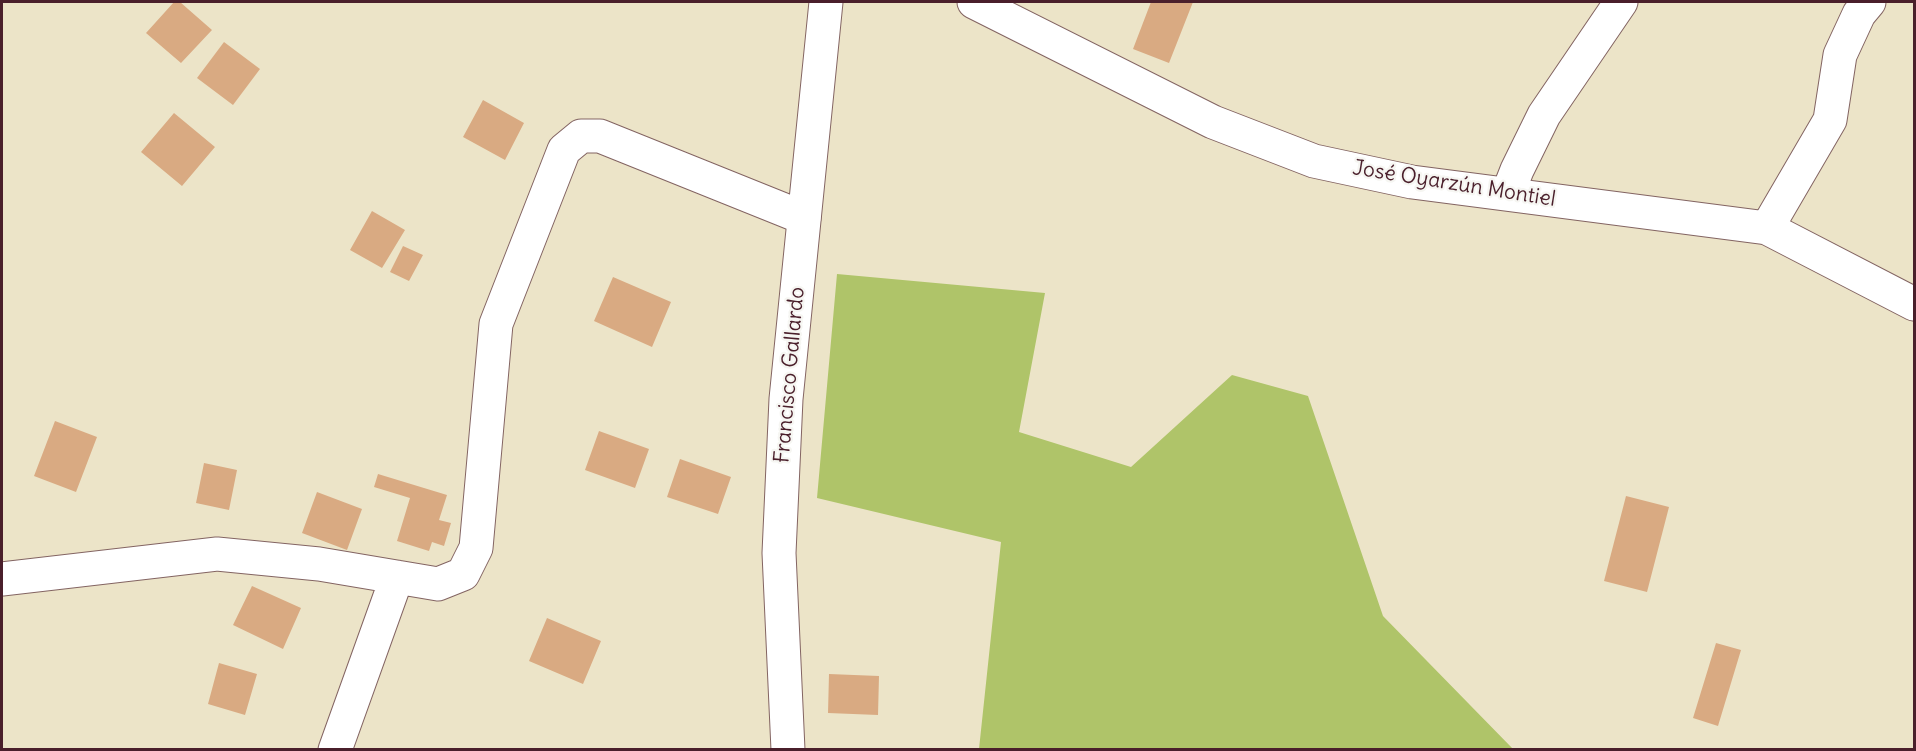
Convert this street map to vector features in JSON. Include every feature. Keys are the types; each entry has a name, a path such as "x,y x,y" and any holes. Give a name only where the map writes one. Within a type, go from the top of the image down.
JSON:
{"street":[{"name":"Francisco Gallardo","path":"788,750 779,553 786,399 826,2"},
{"name":"José Oyarzún Montiel","path":"974,2 1213,122 1314,161 1412,182 1767,228 1914,304"},
{"path":"1508,193 1544,115 1621,2"},
{"path":"1767,228 1830,120 1840,55 1859,14 1869,2"},
{"path":"2,579 217,554 319,564 438,584 463,574 476,548 496,324 564,150 581,136 600,136 804,218"},
{"path":"335,750 397,577"}],"green space":[{"path":"837,274 1045,293 1019,432 1131,467 1232,375 1308,396 1383,616 1513,749 979,749 1001,542 817,498"}],"building":[{"path":"174,2 180,2 212,30 181,63 146,33"},
{"path":"1151,2 1193,2 1169,63 1133,49"},
{"path":"224,42 260,69 233,105 197,78"},
{"path":"483,100 524,123 505,160 463,137"},
{"path":"174,113 215,147 182,186 141,152"},
{"path":"372,211 405,230 382,268 350,250"},
{"path":"403,246 423,255 409,281 390,272"},
{"path":"613,277 671,302 652,347 594,321"},
{"path":"55,421 97,437 76,492 34,476"},
{"path":"599,431 649,449 635,488 585,470"},
{"path":"680,459 731,477 718,514 667,497"},
{"path":"204,463 237,470 229,510 196,503"},
{"path":"378,474 447,495 439,520 451,523 444,546 432,542 429,551 397,541 410,498 374,487"},
{"path":"317,492 362,509 347,550 302,533"},
{"path":"1626,496 1669,507 1647,592 1604,581"},
{"path":"252,586 301,608 283,649 233,625"},
{"path":"547,618 601,641 583,684 529,661"},
{"path":"1716,643 1741,650 1718,726 1693,718"},
{"path":"219,663 257,674 245,715 208,704"},
{"path":"829,674 879,676 878,715 828,713"}]}
